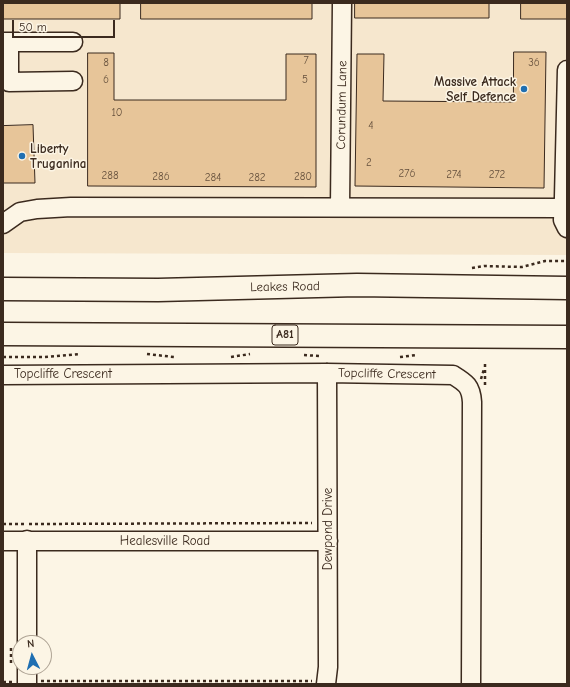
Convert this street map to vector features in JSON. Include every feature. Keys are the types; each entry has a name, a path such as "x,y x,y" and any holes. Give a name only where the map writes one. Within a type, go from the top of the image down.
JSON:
{"highway":[{"name":"Leakes Road","path":"3,289 158,290 357,285 567,288"},
{"name":"A81","path":"3,334 567,337"}],"street":[{"name":"Corundum Lane","path":"340,207 342,3"},
{"path":"73,42 6,42 9,82 73,81"},
{"path":"567,70 565,200 563,220 567,228"},
{"path":"3,224 20,212 38,209 72,207 340,207 565,200"},
{"name":"Dewpond Drive","path":"326,684 328,666 327,374"},
{"name":"Topcliffe Crescent","path":"3,375 453,375 465,382 471,391 471,684"},
{"path":"27,540 27,635"},
{"name":"Healesville Road","path":"3,541 328,541"}],"path":[{"path":"3,524 312,523"},
{"path":"3,682 27,678 312,680 314,684"}],"shaded area":[{"path":"3,3 567,3 567,255 3,253"}],"building":[{"path":"3,3 120,3 120,19 3,19"},
{"path":"141,3 312,3 312,19 141,19"},
{"path":"355,3 489,3 489,18 355,18"},
{"path":"521,3 567,3 567,19 521,19"},
{"path":"514,52 546,52 544,188 355,186 357,54 384,54 383,101 513,102"},
{"path":"88,53 114,53 114,100 286,100 286,54 316,54 316,187 88,186"},
{"path":"33,125 35,183 3,183 3,126"}],"place":[{"name":"Massive Attack Self Defence","path":"524,89"},
{"name":"Liberty Truganina","path":"22,156"}]}
